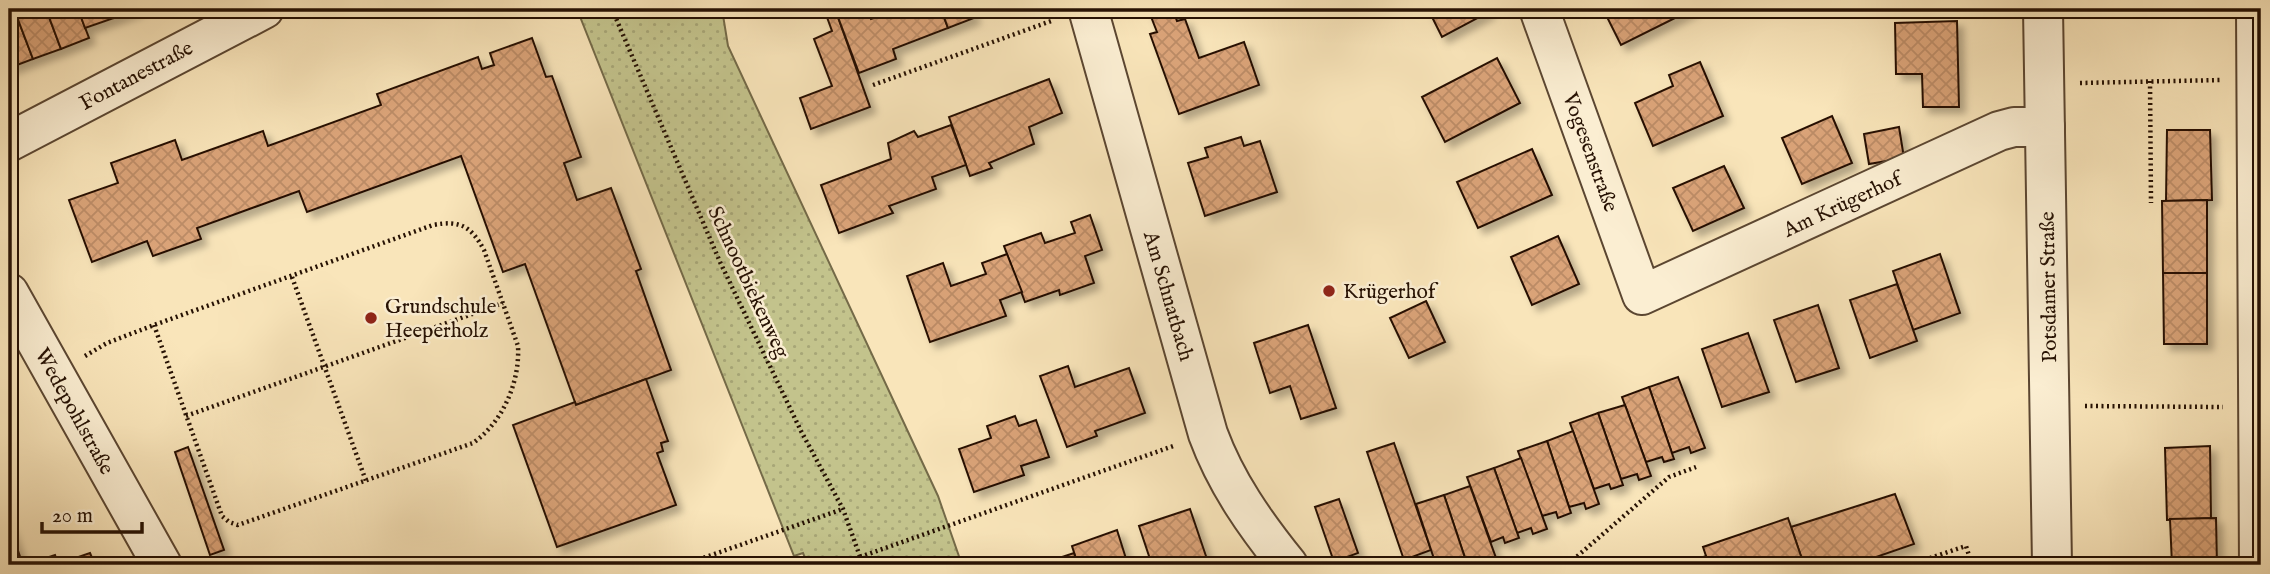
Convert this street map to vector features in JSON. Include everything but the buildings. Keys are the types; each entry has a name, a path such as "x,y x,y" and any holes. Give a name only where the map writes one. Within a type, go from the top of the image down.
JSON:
{"street":[{"name":"Fontanestraße","path":"9,142 264,9"},
{"name":"Vogesenstraße","path":"1539,9 1642,295"},
{"name":"Potsdamer Straße","path":"2043,9 2052,565"},
{"path":"2256,9 2260,151 2259,565"},
{"name":"Am Schnatbach","path":"1074,13 1208,434 1228,481 1288,565"},
{"name":"Am Krügerhof","path":"1642,295 1999,131 2014,127 2045,127"},
{"name":"Wedepohlstraße","path":"9,293 162,565"}],"path":[{"name":"Schnootbiekenweg","path":"612,9 720,262 801,431 843,509 863,565"},
{"path":"873,85 1074,13"},
{"path":"2070,83 2257,80"},
{"path":"2150,81 2151,203"},
{"path":"54,373 107,344 154,326 433,225 450,222 466,226 484,250 518,346 519,362 510,394 495,421 485,435 473,443 238,525 222,516 154,326"},
{"path":"292,277 366,481"},
{"path":"187,415 503,303"},
{"path":"2050,406 2259,407"},
{"path":"860,557 1208,434"},
{"path":"1557,565 1574,559 1669,477 1696,467"},
{"path":"683,565 843,509"},
{"path":"1909,565 1966,546 1972,565"}],"green space":[{"path":"577,9 722,9 728,46 938,496 962,565 808,565 803,553 794,556"}],"place":[{"name":"Krügerhof","path":"1329,291"},
{"name":"Grundschule Heeperholz","path":"371,318"}]}
